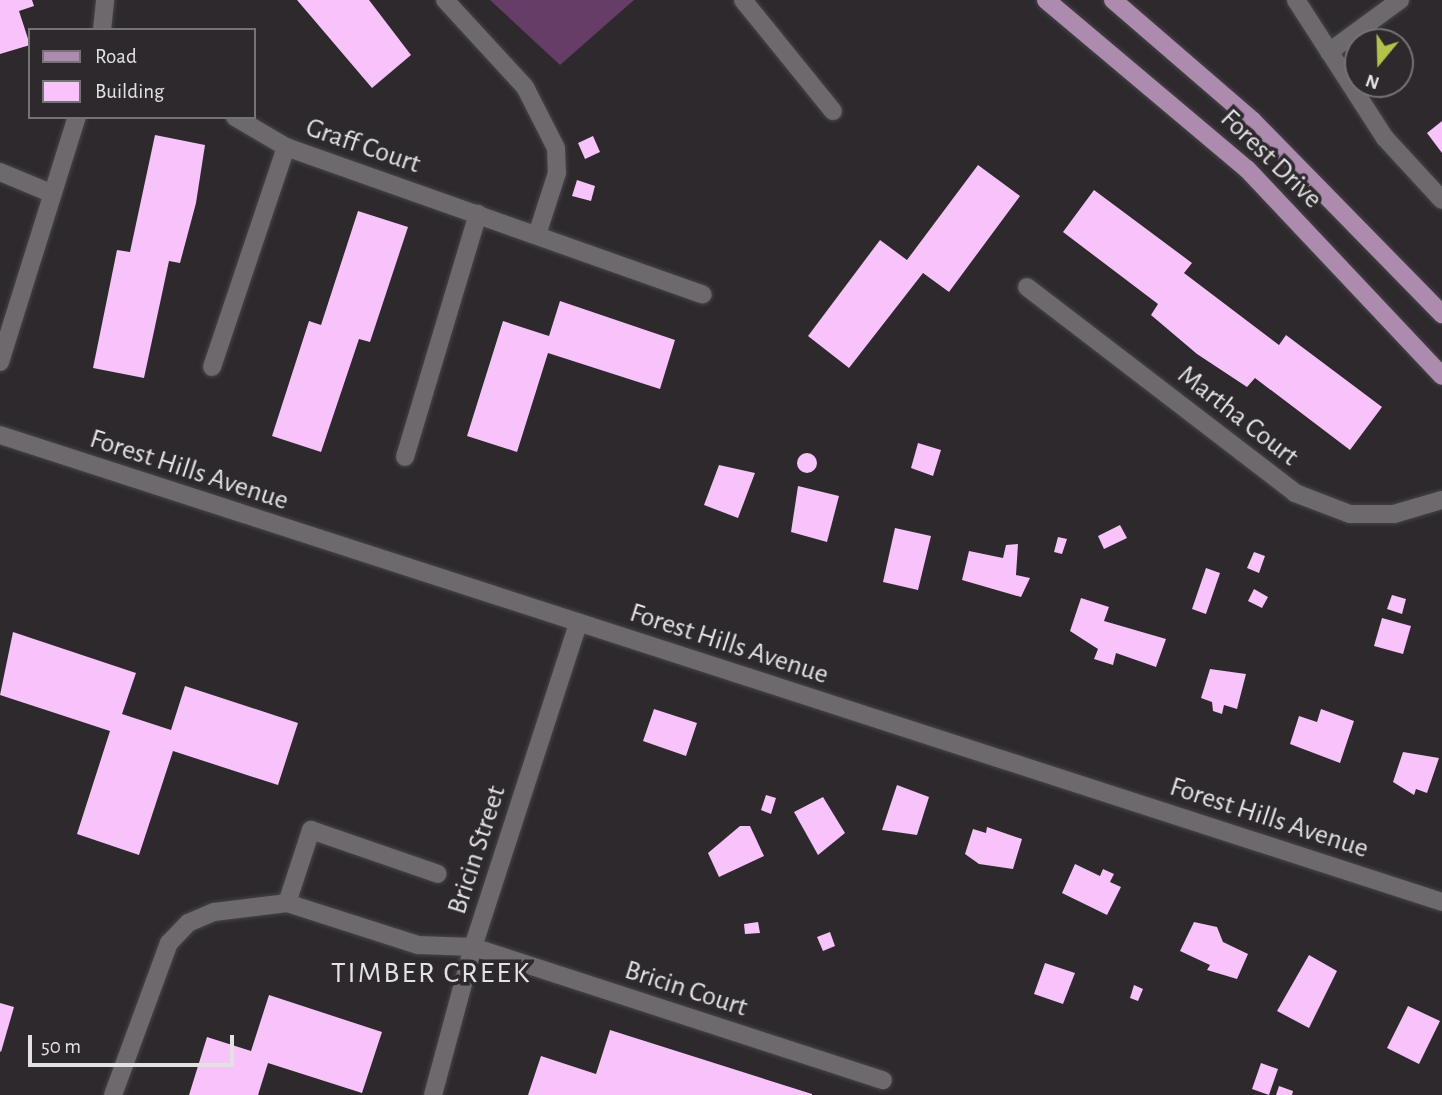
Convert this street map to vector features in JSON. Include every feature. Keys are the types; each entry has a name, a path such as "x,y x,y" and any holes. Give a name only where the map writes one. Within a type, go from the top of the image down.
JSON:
{"main road":[{"name":"Forest Drive","path":"1046,0 1247,169 1442,376"},
{"name":"Forest Drive","path":"1112,0 1252,120 1442,314"}],"street":[{"path":"102,28 105,0"},
{"path":"445,0 525,87 556,148 557,173 537,235"},
{"path":"743,0 833,111"},
{"path":"1296,0 1385,138 1442,200"},
{"path":"1329,52 1400,0"},
{"path":"0,362 76,119"},
{"name":"Graff Court","path":"238,119 285,147 703,295"},
{"path":"212,368 285,147"},
{"path":"0,172 54,194"},
{"path":"405,457 478,214"},
{"name":"Martha Court","path":"1027,287 1295,493 1350,514 1394,514 1442,500"},
{"name":"Forest Hills Avenue","path":"0,435 1442,902"},
{"name":"Bricin Street","path":"433,1095 473,947 578,623"},
{"path":"113,1095 169,943 188,923 215,912 287,903 311,830 438,874"},
{"name":"Bricin Court","path":"287,903 418,945 473,947 883,1080"}],"shaded area":[{"path":"490,0 634,0 560,65"}],"building":[{"path":"0,0 32,0 34,6 19,11 28,46 0,54"},
{"path":"297,0 369,0 411,55 372,88"},
{"path":"1442,121 1442,153 1427,133"},
{"path":"155,135 205,145 196,203 180,263 169,261 144,378 93,368 117,250 130,252"},
{"path":"593,136 600,152 585,159 578,143"},
{"path":"978,165 1020,196 949,292 923,273 849,368 808,336 880,240 907,260"},
{"path":"577,180 595,186 591,201 572,196"},
{"path":"1094,190 1192,263 1184,273 1279,345 1286,335 1382,407 1350,450 1255,378 1247,387 1197,354 1151,315 1158,304 1063,232"},
{"path":"358,211 408,227 370,342 359,339 321,452 272,436 309,321 321,325"},
{"path":"560,301 675,340 660,389 548,353 517,452 467,436 503,321 549,336"},
{"path":"918,443 941,450 933,476 911,468"},
{"path":"803,453 811,453 817,463 811,473 803,473 797,467 797,459"},
{"path":"719,465 755,473 738,518 704,505"},
{"path":"798,486 839,496 827,542 791,532"},
{"path":"1120,525 1127,538 1104,549 1098,536"},
{"path":"895,528 931,536 918,590 883,582"},
{"path":"1058,537 1067,539 1062,554 1054,552"},
{"path":"1018,544 1016,575 1030,578 1021,597 962,580 969,551 1003,558 1006,545"},
{"path":"1254,552 1265,556 1259,573 1247,568"},
{"path":"1206,568 1220,573 1206,614 1192,609"},
{"path":"1254,589 1268,597 1262,608 1248,601"},
{"path":"1392,595 1406,599 1402,614 1387,609"},
{"path":"1081,598 1109,607 1104,621 1166,639 1156,667 1116,653 1113,665 1094,659 1098,649 1070,631"},
{"path":"1382,618 1411,626 1403,654 1374,646"},
{"path":"13,632 136,673 122,714 171,730 185,686 298,723 278,785 173,751 139,855 77,834 110,731 0,695"},
{"path":"1210,669 1246,674 1237,709 1224,705 1222,714 1213,711 1212,702 1201,698"},
{"path":"654,709 697,723 686,756 643,741"},
{"path":"1321,709 1354,721 1340,763 1290,744 1299,716 1317,722"},
{"path":"1403,752 1439,758 1427,793 1416,789 1414,795 1393,782"},
{"path":"897,785 929,797 917,835 882,830"},
{"path":"766,795 776,798 771,814 761,810"},
{"path":"823,797 845,833 818,855 794,812"},
{"path":"740,826 750,826 764,856 719,877 708,853"},
{"path":"987,827 1022,839 1013,869 979,864 965,854 973,829 986,833"},
{"path":"1075,864 1100,876 1103,869 1114,874 1110,882 1121,887 1107,915 1062,893"},
{"path":"758,922 760,933 745,934 744,924"},
{"path":"1194,922 1217,927 1223,942 1248,954 1237,979 1207,970 1210,965 1180,951"},
{"path":"830,932 835,946 823,951 817,937"},
{"path":"1309,955 1337,971 1309,1028 1277,1011"},
{"path":"1045,963 1075,973 1063,1004 1034,994"},
{"path":"1134,985 1143,989 1138,1001 1130,998"},
{"path":"269,995 382,1032 362,1093 268,1063 258,1095 189,1095 207,1037 251,1051"},
{"path":"0,1003 14,1007 1,1052 0,1051"},
{"path":"1408,1006 1440,1021 1419,1064 1387,1048"},
{"path":"610,1030 812,1095 528,1095 541,1056 596,1074"},
{"path":"1261,1063 1278,1069 1269,1095 1252,1089"},
{"path":"1279,1086 1293,1091 1292,1095 1276,1095"}],"district":[{"name":"TIMBER CREEK","path":"431,973"}]}
